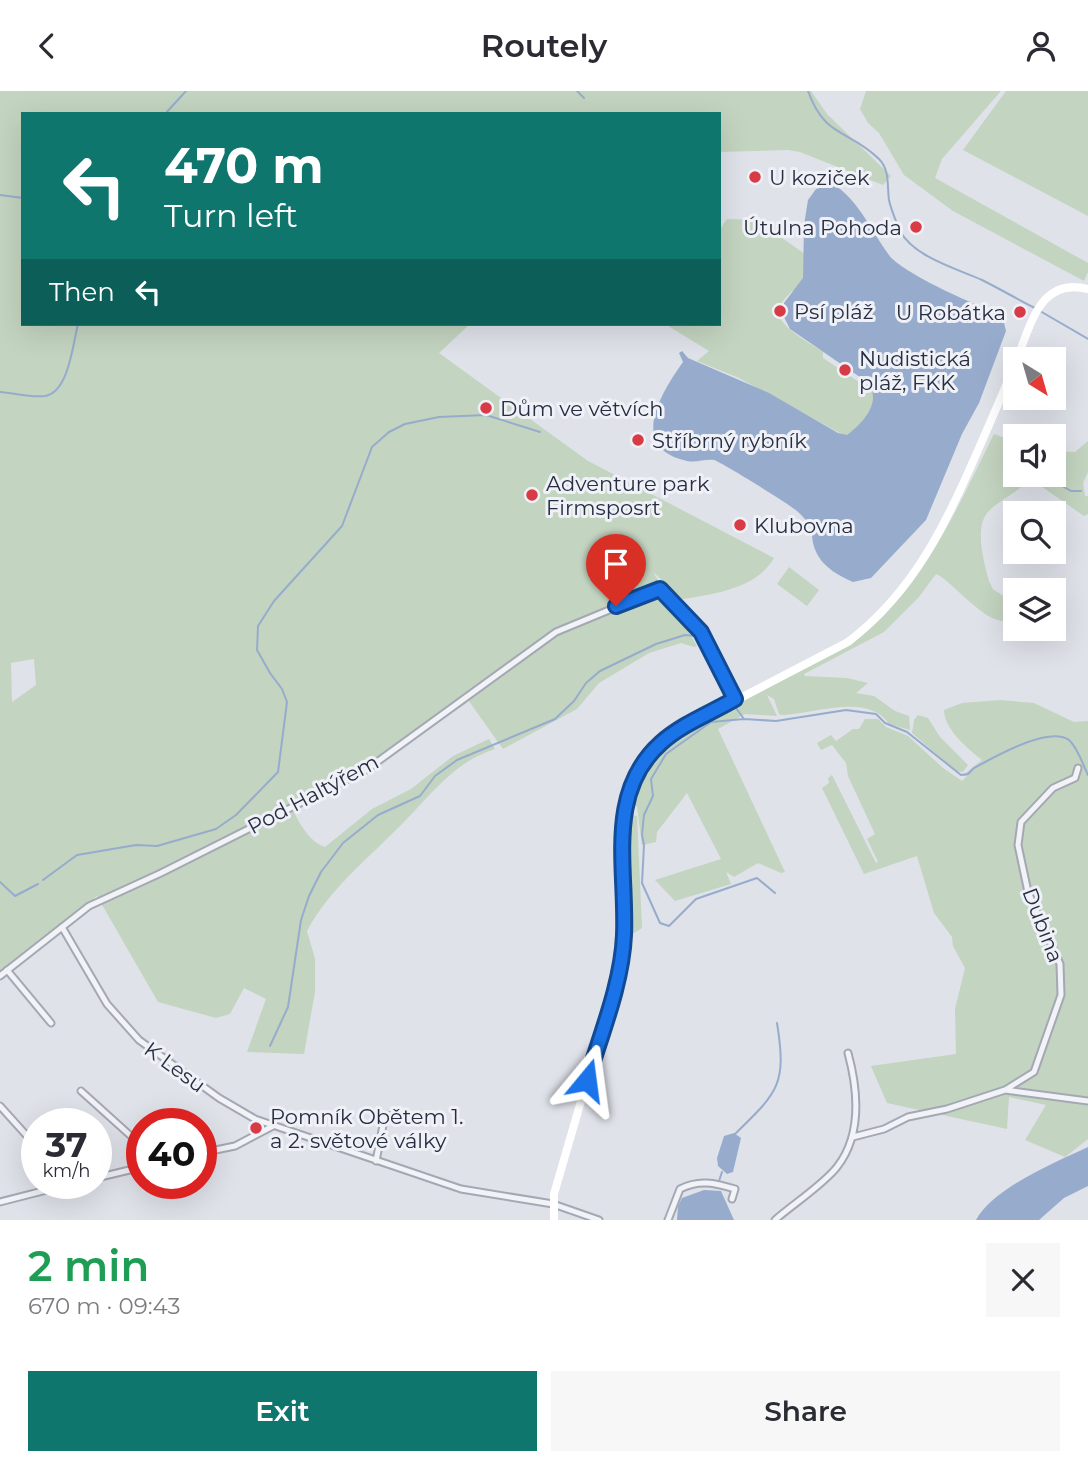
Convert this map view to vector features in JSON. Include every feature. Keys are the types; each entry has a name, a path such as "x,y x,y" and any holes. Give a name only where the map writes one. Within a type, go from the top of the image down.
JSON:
{"street":[{"path":"1022,347 1038,309 1063,287 1084,288"},
{"path":"554,1220 553,1204 622,960 622,825 631,788 642,765 661,743 735,699 848,642 872,623 890,604 942,530 1003,391"},
{"name":"Pod Haltýřem","path":"0,976 103,898 161,873 366,770 556,632 660,589 701,632 735,699"},
{"name":"Dubina","path":"853,1137 884,1129 908,1117 947,1109 1005,1090 1034,1072 1061,995 1060,964 1034,908 1023,870 1018,845 1021,822 1053,788 1074,778 1078,768"},
{"name":"K Lesu","path":"62,927 107,1004 139,1041 219,1098 254,1119 461,1189 553,1204 599,1220"},
{"path":"7,970 51,1023"},
{"path":"775,1220 836,1168 853,1137 855,1078 848,1053"},
{"name":"Dubina","path":"1005,1090 1088,1101"},
{"path":"82,1091 126,1131"},
{"path":"0,1106 21,1129"},
{"path":"376,1161 385,1115 414,1120"},
{"path":"217,1150 235,1146 273,1126"},
{"path":"668,1220 680,1189 691,1184 711,1182 735,1189 732,1199"},
{"path":"0,1202 21,1196"}],"green space":[{"path":"0,91 811,91 827,114 891,176 883,185 800,152 721,152 721,112 21,112 21,326 468,326 439,353 588,461 774,558 767,568 746,583 721,592 683,599 653,572 697,646 681,643 649,653 599,683 577,709 503,749 466,697 468,702 351,780 297,810 295,814 304,829 311,838 325,847 372,809 411,789 453,756 489,739 495,749 466,763 441,783 348,877 316,916 307,931 315,959 315,992 304,1054 247,1052 266,999 244,988 230,1014 216,1018 158,1002 97,896 0,975","holes":["34,659 36,685 12,702 11,663"]},
{"path":"866,91 1001,91 942,159 935,178 1088,263 1084,281 953,211 904,175 879,133 868,123 860,109"},
{"path":"1006,91 1088,91 1088,216 963,150"},
{"path":"727,219 757,220 769,235 782,238 805,254 803,279 795,292 792,291 780,305 779,316 795,334 823,352 823,358 865,386 869,384 873,391 874,398 869,413 847,437 739,378 697,361 709,351 668,326 721,326 721,228"},
{"path":"994,434 1003,437 1003,487 1021,487 988,512 982,527 981,545 989,581 993,589 1003,596 1003,621 984,613 936,574 918,598 884,632 804,674 868,683 856,693 874,696 895,711 909,716 910,730 889,724 880,714 855,707 782,715 779,714 774,699 767,695 777,716 745,714 718,729 785,872 781,873 758,863 734,877 726,872 731,884 675,901 655,880 721,859 687,793 657,832 656,842 642,845 637,807 633,801 649,766 675,738 853,642 878,621 899,598 936,547"},
{"path":"1088,441 1088,472 1083,483 1085,496 1088,496 1088,514 1084,516 1042,487 1066,487 1066,452 1075,452"},
{"path":"789,567 819,590 807,606 777,584"},
{"path":"1000,700 1034,703 1074,722 1088,721 1088,1139 1065,1157 1025,1140 1046,1105 1009,1097 1007,1129 887,1103 871,1066 956,1054 955,1009 965,968 953,946 952,937 934,913 917,856 864,874 822,788 829,783 828,778 832,775 876,863 878,862 867,839 875,834 848,776 846,763 832,745 821,750 817,743 831,735 836,741 853,729 859,729 865,719 878,719 886,727 908,736 943,768 962,781 967,776 962,776 982,760 952,731 944,710 962,703"},
{"path":"918,715 928,718 940,737 968,765 963,772 956,771 912,733 914,720"},
{"path":"631,815 637,816 642,928 631,935 627,867"}],"water":[{"name":"Stříbrný rybník","path":"833,184 850,198 896,262 940,288 1002,314 1006,331 979,403 962,434 926,520 871,578 853,582 822,562 814,547 812,527 797,511 714,460 687,461 669,454 658,444 654,432 654,418 666,389 683,362 679,353 682,351 688,358 769,393 838,433 847,435 865,418 873,396 867,382 790,329 782,313 784,303 803,278 804,225 808,200 816,189"},
{"path":"734,1133 741,1138 733,1172 727,1174 718,1166 717,1158 724,1136"},
{"path":"1088,1147 1088,1186 1064,1198 1039,1220 976,1220 984,1208 1010,1187"},
{"path":"704,1190 721,1191 734,1220 677,1220 678,1206 682,1198"}],"waterway":[{"path":"167,112 186,91"},
{"path":"577,91 584,98"},
{"path":"808,91 822,118 830,126 858,142 883,163 891,208 900,231 915,248 1035,308"},
{"path":"0,195 21,198"},
{"path":"1040,311 1088,339"},
{"path":"0,392 28,396 53,393 60,386 69,366 78,326"},
{"path":"43,880 77,855 136,845 157,846 216,829 236,815 278,772 287,702 282,689 257,650 258,626 274,601 342,526 372,447 389,432 405,424 439,417 486,415 540,432"},
{"path":"1064,487 1071,491 1081,491"},
{"path":"270,1046 288,1007 301,920 309,896 321,872 343,843 378,815 420,796 435,776 457,760 555,719 600,671 656,644 685,635 698,636 730,700"},
{"path":"733,704 744,719"},
{"path":"775,893 757,878 696,899 669,926 660,923 642,883 642,835 644,815 653,796 651,779 666,754 711,722 744,719 776,721 846,710 876,714 885,723 907,732 961,775 968,774 974,768 1021,745 1060,736 1072,743 1088,775"},
{"path":"0,882 15,896 38,884"},
{"path":"735,1134 761,1108 776,1086 781,1061 777,1023"},
{"path":"719,1181 722,1172"}],"place":[{"name":"U koziček","path":"755,177"},
{"name":"Útulna Pohoda","path":"916,227"},
{"name":"Psí pláž","path":"780,311"},
{"name":"U Robátka","path":"1020,312"},
{"name":"Nudistická pláž, FKK","path":"845,370"},
{"name":"Dům ve větvích","path":"486,408"},
{"name":"Stříbrný rybník","path":"638,440"},
{"name":"Adventure park Firmsposrt","path":"532,495"},
{"name":"Klubovna","path":"740,525"},
{"name":"Pomník Obětem 1. a 2. světové války","path":"256,1128"}],"route":[{"path":"587,1080 622,960 622,825 631,788 642,765 661,743 677,731 735,699 706,639 660,589 616,606"}]}
